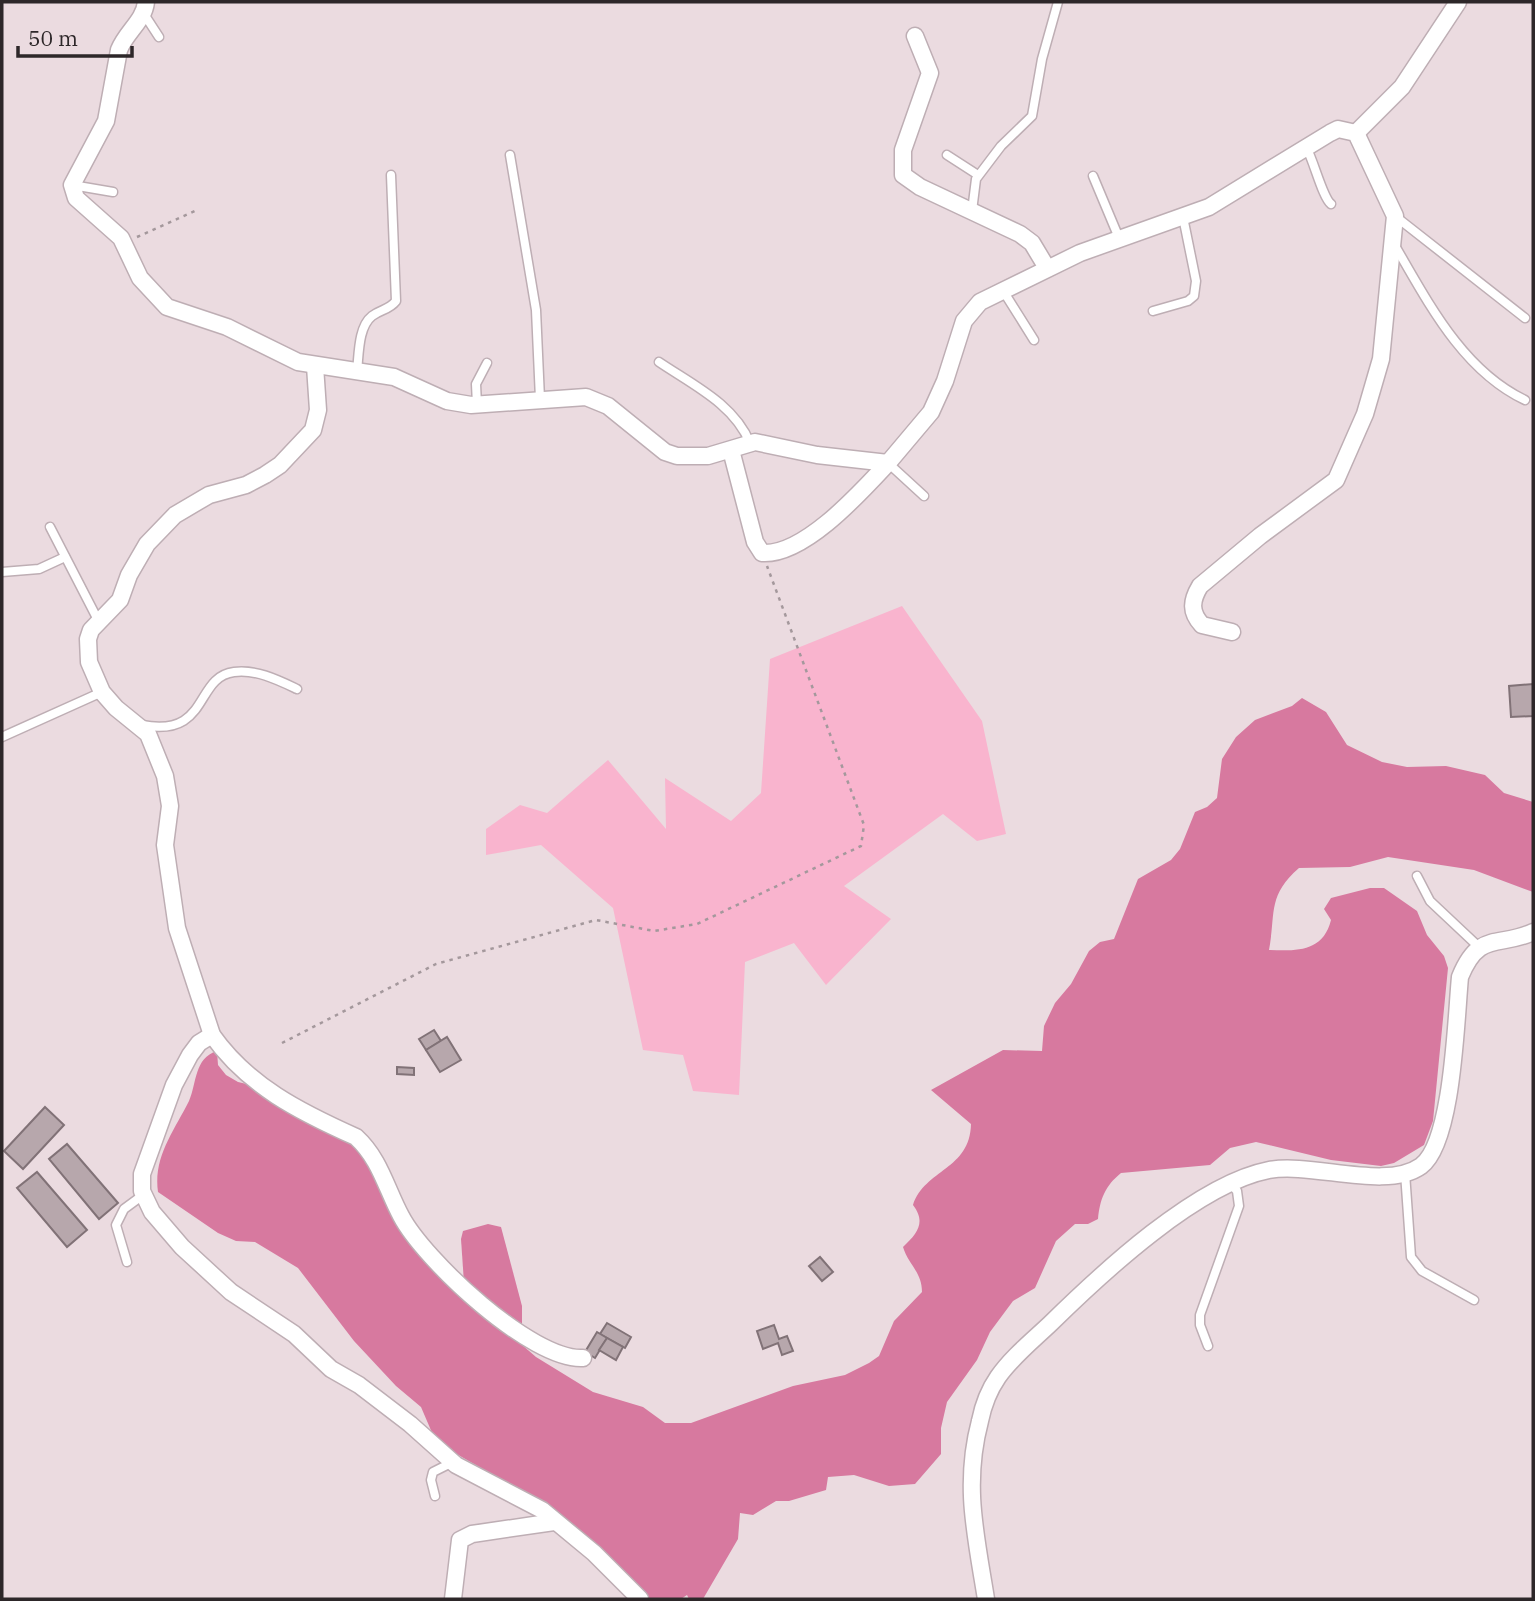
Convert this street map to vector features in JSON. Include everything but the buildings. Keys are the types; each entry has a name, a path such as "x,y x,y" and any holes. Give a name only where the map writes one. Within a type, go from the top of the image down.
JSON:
{"street":[{"path":"1356,134 1402,87 1458,2"},
{"path":"145,8 123,39 115,60 106,121 72,185 76,198 124,242 140,278 167,307 207,319 278,355 316,366 394,377 447,401 477,405 575,396 599,401 621,415 665,452 677,456 708,456 750,443 817,456 888,463"},
{"path":"915,37 930,73 903,150 900,170 920,187 1020,234 1032,243 1047,268"},
{"path":"731,450 755,542 762,553 780,550 808,536 841,510 888,463 932,412 967,314 980,302 1047,268 1183,217 1231,195 1338,130 1356,134"},
{"path":"1232,632 1202,625 1192,606 1194,596 1200,586 1260,536 1323,492 1340,472 1361,425 1381,359 1395,216 1356,134"},
{"path":"316,366 317,420 307,438 265,475 246,485 209,495 175,515 147,544 129,575 120,600 91,630 87,646 102,692 116,708 148,734 165,776 170,806 166,845 177,928 212,1035 243,1073 281,1101 356,1137 364,1144 378,1164 407,1224 462,1286 497,1318 535,1342 574,1359 583,1358"},
{"path":"986,1599 970,1510 970,1486 980,1421 998,1378 1064,1310 1136,1247 1230,1184 1268,1170 1286,1168 1377,1176 1405,1172 1421,1166 1439,1140 1446,1111 1460,977 1466,962 1480,948 1494,940 1533,932"},
{"path":"212,1035 195,1048 174,1086 149,1147 142,1174 143,1195 152,1212 182,1247 231,1292 294,1334 331,1369 359,1385 410,1424 453,1462 527,1501 594,1553 640,1599"},
{"path":"453,1599 460,1540 472,1534 554,1522"}],"lane":[{"path":"972,211 972,192 978,175 1001,145 1032,116 1042,59 1058,2"},
{"path":"145,8 159,37"},
{"path":"1307,149 1317,168 1326,200 1331,204"},
{"path":"510,155 536,310 540,399"},
{"path":"947,155 978,175"},
{"path":"357,371 364,325 373,315 391,308 396,301 391,175"},
{"path":"1093,176 1119,239"},
{"path":"72,185 113,192"},
{"path":"1395,216 1525,318"},
{"path":"1153,311 1194,296 1196,281 1183,217"},
{"path":"1393,241 1470,361 1498,387 1525,400"},
{"path":"1002,289 1034,340"},
{"path":"659,362 729,411 738,420 750,443"},
{"path":"477,405 476,384 487,363"},
{"path":"888,463 924,496"},
{"path":"50,527 99,622"},
{"path":"2,572 26,572 65,557"},
{"path":"139,725 172,727 196,712 219,677 232,672 250,672 297,689"},
{"path":"2,737 102,692"},
{"path":"1417,876 1430,901 1480,948"},
{"path":"1405,1172 1411,1257 1422,1271 1474,1300"},
{"path":"1208,1346 1200,1325 1200,1315 1239,1206 1237,1191 1230,1184"},
{"path":"127,1262 116,1225 124,1209 143,1195"},
{"path":"435,1496 431,1480 433,1472 453,1462"}],"path":[{"path":"124,242 195,211"},
{"path":"282,1043 436,964 596,920 654,931 697,924 861,846 864,825 762,553"}],"shaded area":[{"path":"902,606 982,721 1006,834 977,841 943,814 844,886 891,919 826,985 794,943 745,962 739,1095 693,1091 683,1055 643,1050 613,908 541,845 486,855 486,829 520,805 547,813 608,760 666,829 665,778 731,821 761,793 770,659"},
{"path":"1302,698 1326,712 1347,745 1382,762 1407,767 1446,766 1485,775 1504,793 1533,802 1533,892 1474,870 1388,857 1350,867 1299,868 1277,896 1269,950 1299,949 1315,944 1327,931 1331,920 1324,909 1331,898 1370,888 1384,888 1417,911 1427,935 1444,956 1448,968 1433,1121 1424,1145 1394,1163 1381,1166 1331,1160 1256,1142 1230,1148 1210,1165 1121,1173 1104,1193 1098,1219 1088,1224 1075,1224 1056,1241 1035,1288 1013,1301 990,1332 977,1360 947,1402 941,1428 941,1454 915,1484 889,1486 854,1475 828,1477 826,1490 789,1501 776,1501 753,1515 740,1513 738,1539 703,1599 689,1599 687,1595 681,1599 645,1599 529,1496 436,1442 421,1407 396,1386 354,1341 298,1268 255,1242 236,1241 218,1233 158,1192 159,1167 166,1145 189,1101 200,1065 210,1054 217,1051 218,1065 226,1075 238,1082 255,1086 277,1106 290,1113 342,1133 362,1151 419,1256 536,1357 593,1392 643,1407 665,1423 691,1423 793,1386 845,1375 879,1356 894,1321 922,1292 920,1279 903,1247 913,1237 920,1222 913,1205 927,1184 963,1151 969,1139 971,1124 931,1090 1003,1050 1042,1051 1044,1026 1055,1003 1071,984 1089,951 1100,942 1114,939 1138,879 1171,860 1180,849 1195,812 1207,807 1217,798 1222,759 1236,737 1255,720 1292,706"},
{"path":"488,1224 501,1227 522,1306 522,1324 464,1283 461,1239 463,1231"}]}
